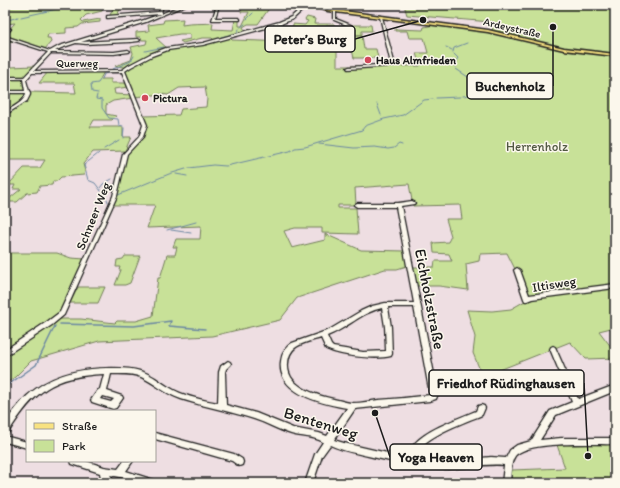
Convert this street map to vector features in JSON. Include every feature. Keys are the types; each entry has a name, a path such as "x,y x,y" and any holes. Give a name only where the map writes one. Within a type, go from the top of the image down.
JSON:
{"main road":[{"name":"Ardeystraße","path":"309,5 335,11 488,31 564,49 615,55"}],"street":[{"path":"162,5 162,13"},
{"path":"5,78 25,78 50,52 73,42 145,21 185,5"},
{"path":"240,19 213,18 219,5 248,5"},
{"path":"123,71 145,58 167,49 203,44 280,23 292,18 309,5"},
{"path":"335,11 335,19 350,26 351,36"},
{"path":"108,17 162,13"},
{"path":"349,68 393,65 381,17"},
{"path":"5,34 9,29"},
{"path":"5,37 50,52 128,51"},
{"path":"73,42 90,43 138,40"},
{"name":"Querweg","path":"31,72 123,71"},
{"name":"Schneer Weg","path":"5,353 50,323 62,313 115,196 124,158 128,151 141,137 145,125 123,71"},
{"path":"5,114 26,100 28,92 24,80 25,78"},
{"path":"5,92 28,92"},
{"path":"357,204 412,204"},
{"name":"Eichholzstraße","path":"353,406 433,396 398,205"},
{"name":"Iltisweg","path":"517,270 527,299 531,297 615,286"},
{"path":"322,335 328,347 332,350 363,355 389,354 388,327 385,305"},
{"path":"309,483 319,454 353,406 314,396 290,383 286,377 284,363 285,357 291,347 344,325 375,307 385,305 417,305"},
{"path":"553,349 576,403"},
{"path":"222,406 222,372 223,368 228,364"},
{"name":"Bentenweg","path":"5,431 20,407 42,387 73,374 89,371 108,371 139,374 148,377 170,393 258,417 293,431 320,436 335,444 413,462 440,465 456,465 495,459 508,462"},
{"path":"103,393 108,371"},
{"path":"534,443 553,413 615,388"},
{"path":"101,392 103,393 119,398 114,409 95,400 101,392"},
{"path":"413,462 414,453 417,447 428,438 479,413 481,408"},
{"path":"156,436 234,458 239,462"},
{"path":"5,439 26,445"},
{"path":"506,483 508,462 518,447 534,443 615,441"},
{"path":"78,462 104,471 151,483"},
{"path":"120,474 128,462"},
{"path":"104,471 104,475 111,483"}],"green space":[{"path":"26,5 105,5 102,11 86,15 81,20 83,22 100,19 100,22 66,28 66,33 48,34 47,38 50,38 51,42 44,50 15,41 5,43 5,34 15,23 5,24 5,19 7,17 5,16 10,13 5,13 5,8"},
{"path":"115,5 162,5 161,7 120,9 117,16 109,17"},
{"name":"Herrenholz","path":"243,5 264,5 270,7 258,24 248,24 243,27 246,32 214,40 212,38 202,38 183,43 180,41 190,39 190,34 156,38 168,49 204,44 229,37 232,40 290,42 293,24 305,25 308,21 305,20 307,17 315,19 314,24 334,24 336,37 352,37 351,25 371,25 372,31 362,31 364,49 376,49 378,58 354,58 352,50 337,49 337,66 420,66 416,53 428,53 424,38 409,38 407,31 395,31 395,29 423,30 424,27 434,25 493,32 491,22 407,15 404,5 615,5 615,327 599,331 615,352 615,358 586,359 570,342 497,371 497,383 486,385 473,353 475,337 467,310 492,311 511,309 525,301 515,269 507,253 480,254 479,261 466,264 468,290 439,286 415,286 411,267 434,267 435,261 452,261 449,254 434,253 433,243 448,242 451,236 446,219 462,219 460,205 413,206 409,184 355,188 356,205 338,205 338,208 356,208 358,234 322,233 322,228 295,228 284,231 292,248 325,240 325,234 361,250 405,251 407,266 397,269 385,269 297,298 280,320 212,336 99,341 31,361 15,377 5,384 5,253 57,253 71,258 85,259 60,312 54,319 81,319 115,323 117,321 136,321 153,316 158,278 160,278 167,255 175,255 177,247 173,247 176,239 200,239 201,226 147,228 155,205 113,205 127,154 138,142 146,125 143,116 179,115 181,109 206,107 207,99 205,87 179,88 168,95 162,94 135,97 121,70 123,67 115,66 131,60 133,53 131,47 146,44 147,40 142,40 141,37 136,37 136,32 149,31 148,25 163,23 164,20 183,19 182,25 213,23 212,29 233,30 235,20 239,20 239,26 242,26 249,12 241,12"},
{"path":"34,66 26,75 24,80 27,92 76,93 74,83 39,83 48,72 104,72 100,79 111,79 111,83 126,83 128,87 114,89 115,94 132,95 133,98 113,101 106,105 106,114 116,116 112,120 94,120 90,127 123,127 123,137 131,137 125,151 93,152 83,164 85,171 84,175 61,177 57,181 53,181 52,185 40,186 37,192 27,193 17,202 5,202 21,189 13,189 15,185 8,185 24,168 40,168 45,160 5,160 5,115 11,111 5,111 5,70 11,67"},
{"path":"125,256 140,256 130,283 125,285 115,285 121,270 119,270 120,267 116,267 117,260 123,259"},
{"path":"78,287 105,287 98,303 70,303"},
{"path":"615,444 615,483 510,483 512,470 565,468 557,445"}],"waterway":[{"path":"21,17 75,5"},
{"path":"247,19 253,13"},
{"path":"5,21 18,17"},
{"path":"241,27 245,24"},
{"path":"221,37 237,33 239,29"},
{"path":"453,52 454,48 467,43"},
{"path":"145,51 164,47"},
{"path":"446,47 452,50"},
{"path":"454,54 458,58 456,61 456,67"},
{"path":"113,69 131,61 134,56"},
{"path":"456,69 477,83 484,93 463,96"},
{"path":"102,79 104,74 108,73"},
{"path":"98,93 92,92 91,84 98,83 100,80"},
{"path":"97,95 96,99 102,100 102,108 109,118 118,119 119,125 123,126"},
{"path":"436,98 460,97"},
{"path":"118,195 169,174 189,168 213,165 226,166 290,151 295,148 305,147 362,130 365,126 384,119 403,115 424,100 433,99"},
{"path":"377,104 381,115"},
{"path":"123,138 124,128"},
{"path":"104,149 119,140"},
{"path":"319,144 354,148 375,147 388,149 394,148 399,144 402,145"},
{"path":"99,153 84,165 88,180 95,183 101,191"},
{"path":"176,174 187,176"},
{"path":"100,188 103,184 112,179"},
{"path":"167,230 196,222"},
{"path":"171,230 191,233"},
{"path":"60,324 134,326 171,321 169,326 205,329"},
{"path":"5,387 36,365 55,326"}],"place":[{"name":"Peter’s Burg","path":"423,20"},
{"name":"Buchenholz","path":"553,27"},
{"name":"Haus Almfrieden","path":"368,60"},
{"name":"Pictura","path":"145,98"},
{"name":"Yoga Heaven","path":"375,413"},
{"name":"Friedhof Rüdinghausen","path":"588,456"}]}
